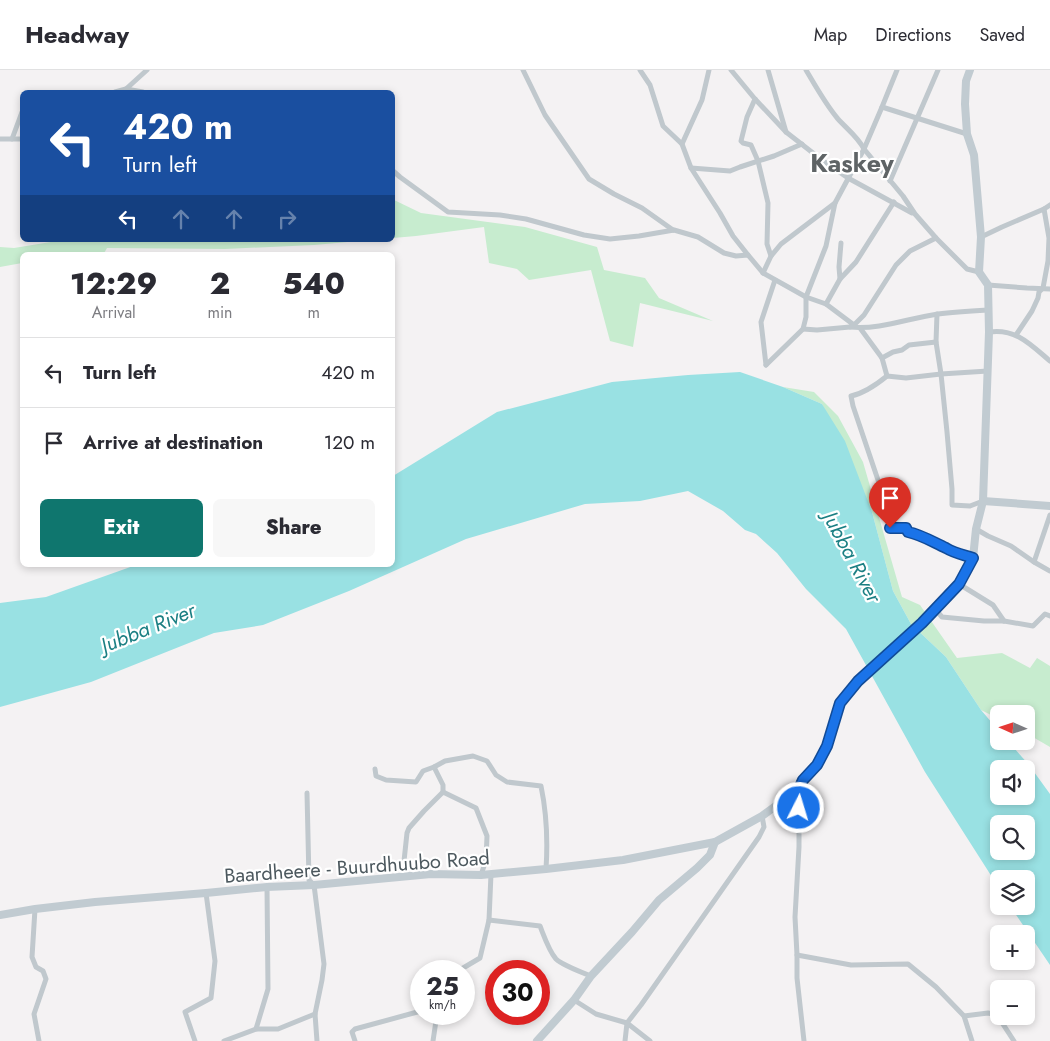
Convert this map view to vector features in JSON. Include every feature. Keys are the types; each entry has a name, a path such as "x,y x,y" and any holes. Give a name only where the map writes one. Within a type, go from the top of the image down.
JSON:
{"main road":[{"path":"537,1041 658,900 710,855 715,842 762,816 799,789 803,780 817,765 827,746 840,703 858,681 922,623 959,584 973,558 976,530 983,500 989,332 988,284 979,272 981,237 974,155 967,134 964,104 966,81 970,70"},
{"path":"983,500 1050,506"},
{"name":"Baardheere - Buurdhuubo Road","path":"0,915 95,902 267,887 314,885 431,874 482,875 546,869 623,860 715,842"}],"street":[{"path":"126,89 147,70"},
{"path":"523,70 545,115 588,179 642,208 674,230 698,238 724,253 736,256 748,255"},
{"path":"640,70 650,85 663,126 682,144 691,168 720,212 733,236 748,255 764,273 806,297 826,304 852,326"},
{"path":"682,144 702,100 709,70"},
{"path":"730,70 786,132 848,178 915,214"},
{"path":"768,70 786,132"},
{"path":"806,70 838,118 860,141 864,149 903,196 915,214 967,269 979,272"},
{"path":"775,280 761,322 766,366 803,329 806,317 806,297 826,246 836,204 864,149 896,70"},
{"path":"890,181 938,70"},
{"path":"122,90 132,90"},
{"path":"756,99 747,117 741,141 743,144 751,145 758,161 768,203 767,244 771,256"},
{"path":"882,107 967,134"},
{"path":"12,140 20,118"},
{"path":"0,139 20,139"},
{"path":"691,168 730,171 788,151 802,144"},
{"path":"395,173 448,212 500,215 526,219 584,235 610,239 674,230"},
{"path":"826,304 840,278 856,262 894,202"},
{"path":"764,273 771,256 781,244 836,204"},
{"path":"981,237 1050,205"},
{"path":"1016,335 1032,311 1039,292 1043,288 1048,261 1049,238 1044,209"},
{"path":"852,326 864,315 896,265 910,251 936,238"},
{"path":"840,243 840,278"},
{"path":"988,284 1050,288"},
{"path":"803,329 817,330 852,326 860,328 902,322 937,314 988,310"},
{"path":"937,314 936,342 941,374 952,505 970,506 983,500"},
{"path":"860,328 882,358 887,376"},
{"path":"989,332 999,330 1016,335 1034,346 1050,360"},
{"path":"882,358 909,345 936,342"},
{"path":"973,558 908,532 906,528 890,528 879,483 851,396 859,394 887,376 906,378 988,371"},
{"path":"1034,562 1050,515"},
{"path":"976,530 1011,546 1050,571"},
{"path":"959,584 993,605 1004,621"},
{"path":"936,609 942,617 1004,621 1033,626 1045,614 1050,616"},
{"path":"374,769 376,776 386,780 416,782 423,771 445,761 473,756 487,761 496,775 507,782 540,786 546,811 548,842 546,869"},
{"path":"405,877 404,861 409,828 443,792 443,785 434,767"},
{"path":"799,789 800,847 795,917 796,978 804,1041"},
{"path":"443,792 476,808 487,836 486,860 482,875"},
{"path":"307,793 309,880 314,885 324,964 315,1014 317,1041"},
{"path":"625,1041 627,1023 759,837 764,827 762,816"},
{"path":"475,961 480,958 489,920 490,874"},
{"path":"256,1029 268,988 267,887"},
{"path":"195,1041 184,1012 211,998 215,961 206,893"},
{"path":"34,909 32,957 36,967 43,970 46,979 34,1014 39,1041"},
{"path":"489,920 540,926 547,944 556,959 583,974 591,976"},
{"path":"797,956 851,965 908,964 936,987 964,1016 972,1041"},
{"path":"574,1000 596,1014 627,1023 650,1041"},
{"path":"964,1016 988,1013 997,1015 1014,1041"},
{"path":"224,1041 256,1029 278,1029 315,1014"},
{"path":"355,1041 352,1032 355,1029 410,1014"},
{"path":"433,1041 435,1025"}],"green space":[{"path":"395,200 421,213 525,227 597,247 604,270 645,278 659,298 713,321 640,303 633,347 610,341 591,270 529,280 517,269 489,263 484,227 395,238"},
{"path":"51,242 348,242 225,249 107,248 105,252 20,252 20,263 0,267 0,247 14,248"},
{"path":"783,387 814,392 838,416 863,462 902,597 920,605 957,658 1002,653 1030,668 1037,658 1050,666 1050,747 1035,738 1035,705 990,705 990,714 981,710 946,657 911,624 893,591 872,512 822,404"}],"water":[{"name":"Jubba River","path":"740,372 783,387 822,404 845,441 872,512 893,591 911,624 946,657 990,720 990,750 1016,750 1025,760 990,760 990,805 1035,805 1035,773 1050,794 1050,965 1035,943 1035,925 1023,925 1016,915 1035,915 1035,870 990,870 990,874 925,772 846,629 806,589 777,553 756,534 745,530 723,511 688,491 640,501 585,504 466,539 349,591 263,625 214,633 91,682 0,707 0,603 46,597 130,567 395,567 395,475 497,412 612,382"}],"district":[{"name":"Kaskey","path":"852,163"}],"route":[{"path":"799,808 799,789 803,780 817,765 827,746 840,703 858,681 922,623 959,584 973,558 908,532 906,528 890,528"}]}
